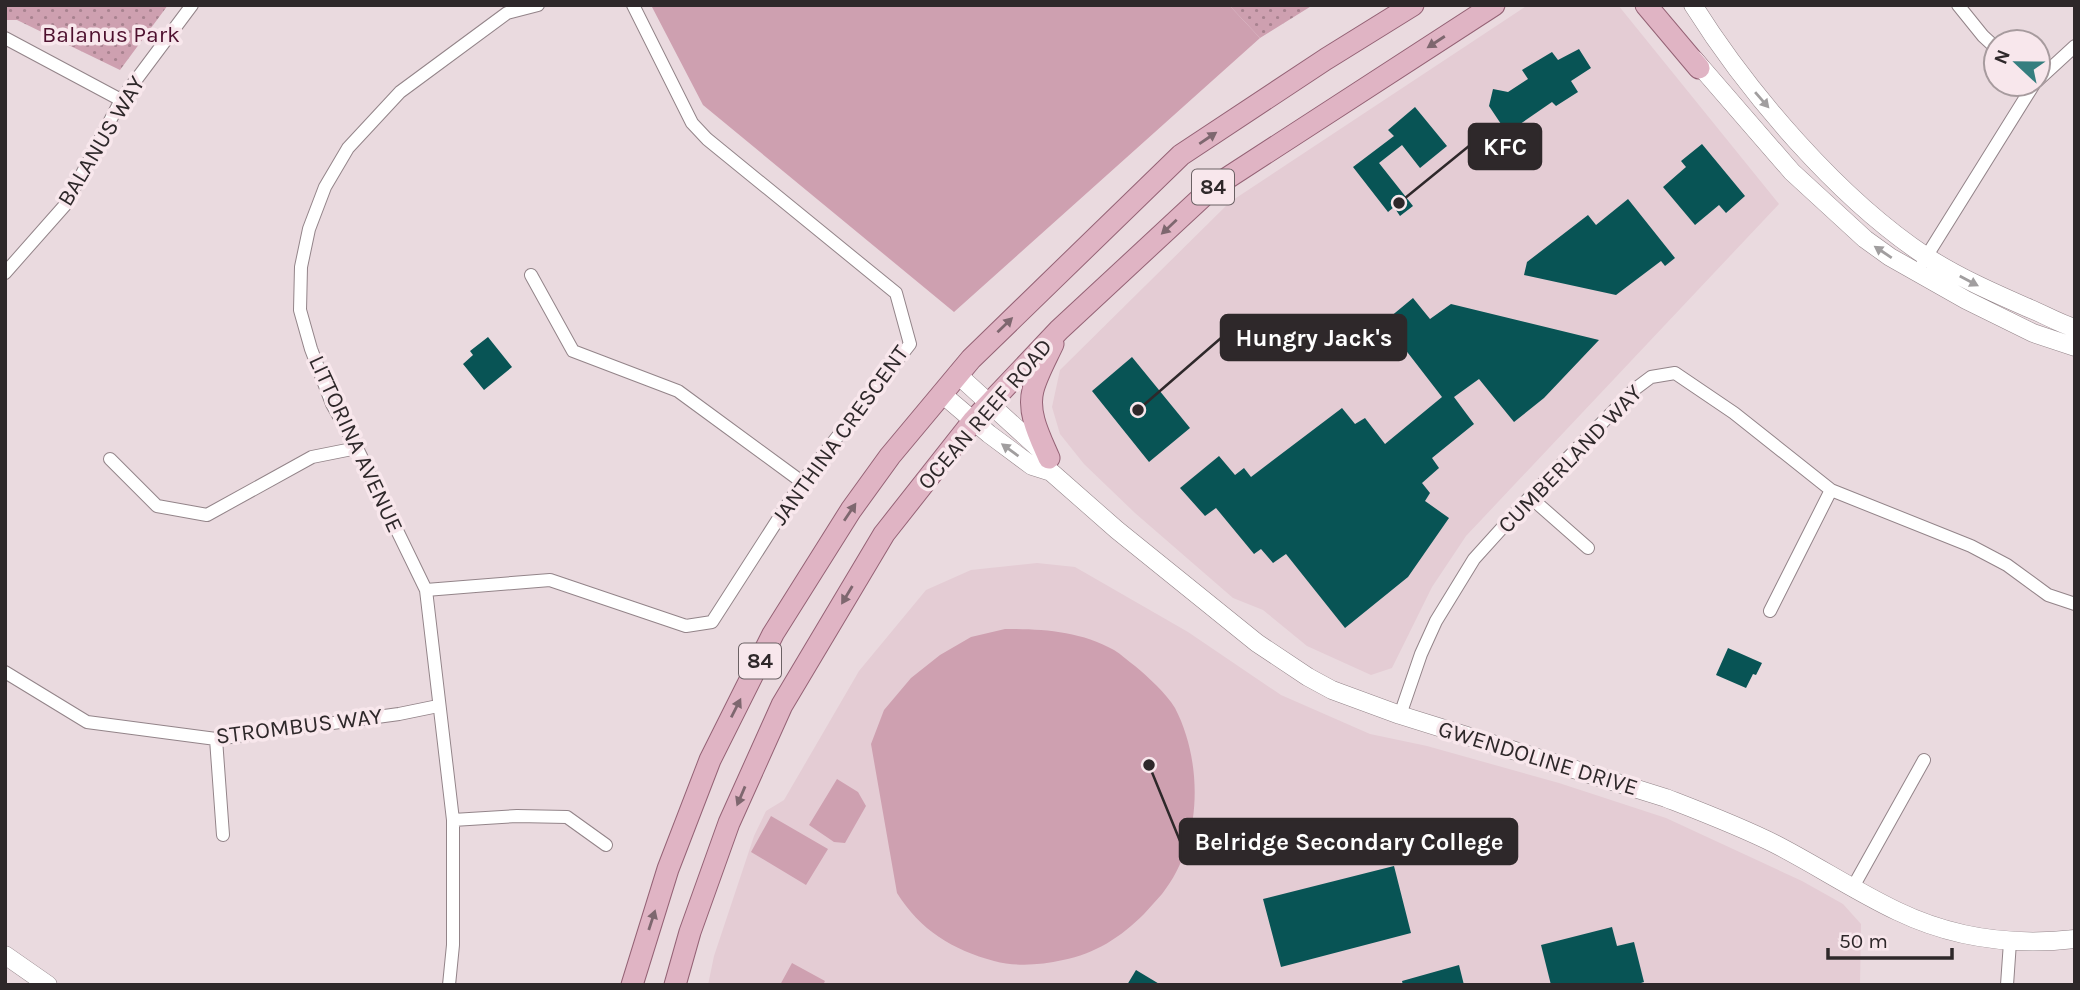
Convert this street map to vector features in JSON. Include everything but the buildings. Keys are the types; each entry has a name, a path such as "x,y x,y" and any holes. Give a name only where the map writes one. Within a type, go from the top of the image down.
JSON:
{"main road":[{"path":"1326,59 1391,5"},
{"name":"OCEAN REEF ROAD","path":"632,985 668,869 709,760 773,634 851,510 941,393 957,374 1181,155 1413,5"},
{"name":"OCEAN REEF ROAD","path":"675,985 690,932 729,823 782,705 884,534 973,421 1059,330 1212,188 1494,5"},
{"path":"1646,5 1699,68"},
{"path":"1050,465 1036,430 1032,406 1033,390 1059,330"}],"street":[{"name":"BALANUS WAY","path":"5,273 66,204 121,100 192,5"},
{"name":"LITTORINA AVENUE","path":"449,985 453,945 453,820 426,590 357,448 332,404 310,349 300,310 301,267 309,229 325,187 348,148 400,92 505,9 538,5"},
{"name":"JANTHINA CRESCENT","path":"426,590 550,580 686,626 712,622 803,482 910,344 896,293 707,139 692,122 633,5"},
{"path":"1660,5 1699,68 1736,105 1792,172 1865,239 1917,273 1966,300 2033,333 2075,347"},
{"path":"1693,5 1754,90 1839,184 1879,221 1927,257 1973,283 2075,328"},
{"path":"1958,5 1982,35"},
{"path":"5,38 121,100"},
{"path":"2052,67 2075,46"},
{"path":"1726,54 1739,84 1736,105"},
{"path":"1917,273 2025,98"},
{"path":"531,275 573,351 678,391 803,482"},
{"name":"CUMBERLAND WAY","path":"1400,715 1421,654 1474,559 1635,389 1651,377 1675,373 1734,413 1831,490 1971,546 2007,565 2048,594 2075,604"},
{"name":"GWENDOLINE DRIVE","path":"957,374 1117,530 1256,643 1332,690 1400,715 1708,814 1775,844 1920,921 1948,930 2010,942 2075,939"},
{"name":"GWENDOLINE DRIVE","path":"941,393 1032,466 1050,465"},
{"path":"110,459 158,506 207,515 312,457 357,448"},
{"path":"1770,611 1831,490"},
{"path":"1530,498 1588,548"},
{"name":"STROMBUS WAY","path":"5,672 87,722 216,739 399,714 438,706"},
{"path":"216,739 223,835"},
{"path":"1853,887 1924,760"},
{"path":"453,820 517,816 567,817 606,845"},
{"path":"2007,985 2010,942"},
{"path":"5,955 48,985"}],"shaded area":[{"path":"1528,5 1618,5 1779,204 1466,536 1432,587 1392,668 1371,675 1307,646 1263,610 1233,598 1135,513 1084,464 1060,434 1052,407 1060,370 1230,202"},
{"path":"1037,563 1075,567 1188,632 1281,695 1370,734 1427,746 1559,783 1666,818 1802,881 1843,904 1861,924 1860,985 708,985 714,956 754,836 766,811 784,800 859,671 926,590 971,570"}],"green space":[{"name":"Balanus Park","path":"5,5 168,5 120,70 17,20 5,20"},
{"path":"1229,5 1260,38 954,312 703,105 652,7"},
{"path":"1229,5 1313,5 1260,38"},
{"path":"1005,629 1074,635 1114,650 1140,670 1167,697 1175,708 1191,754 1194,803 1191,828 1185,852 1162,894 1117,937 1086,954 1054,962 1020,965 979,956 939,937 916,918 897,893 871,744 884,710 911,678 940,655 971,637"},
{"path":"837,779 858,792 866,806 845,843 834,842 809,825"},
{"path":"771,816 828,849 806,885 751,852"},
{"path":"792,963 825,981 823,985 780,985"}],"place":[{"name":"KFC","path":"1399,203"},
{"name":"Hungry Jack's","path":"1138,410"},
{"name":"Belridge Secondary College","path":"1149,765"}]}
